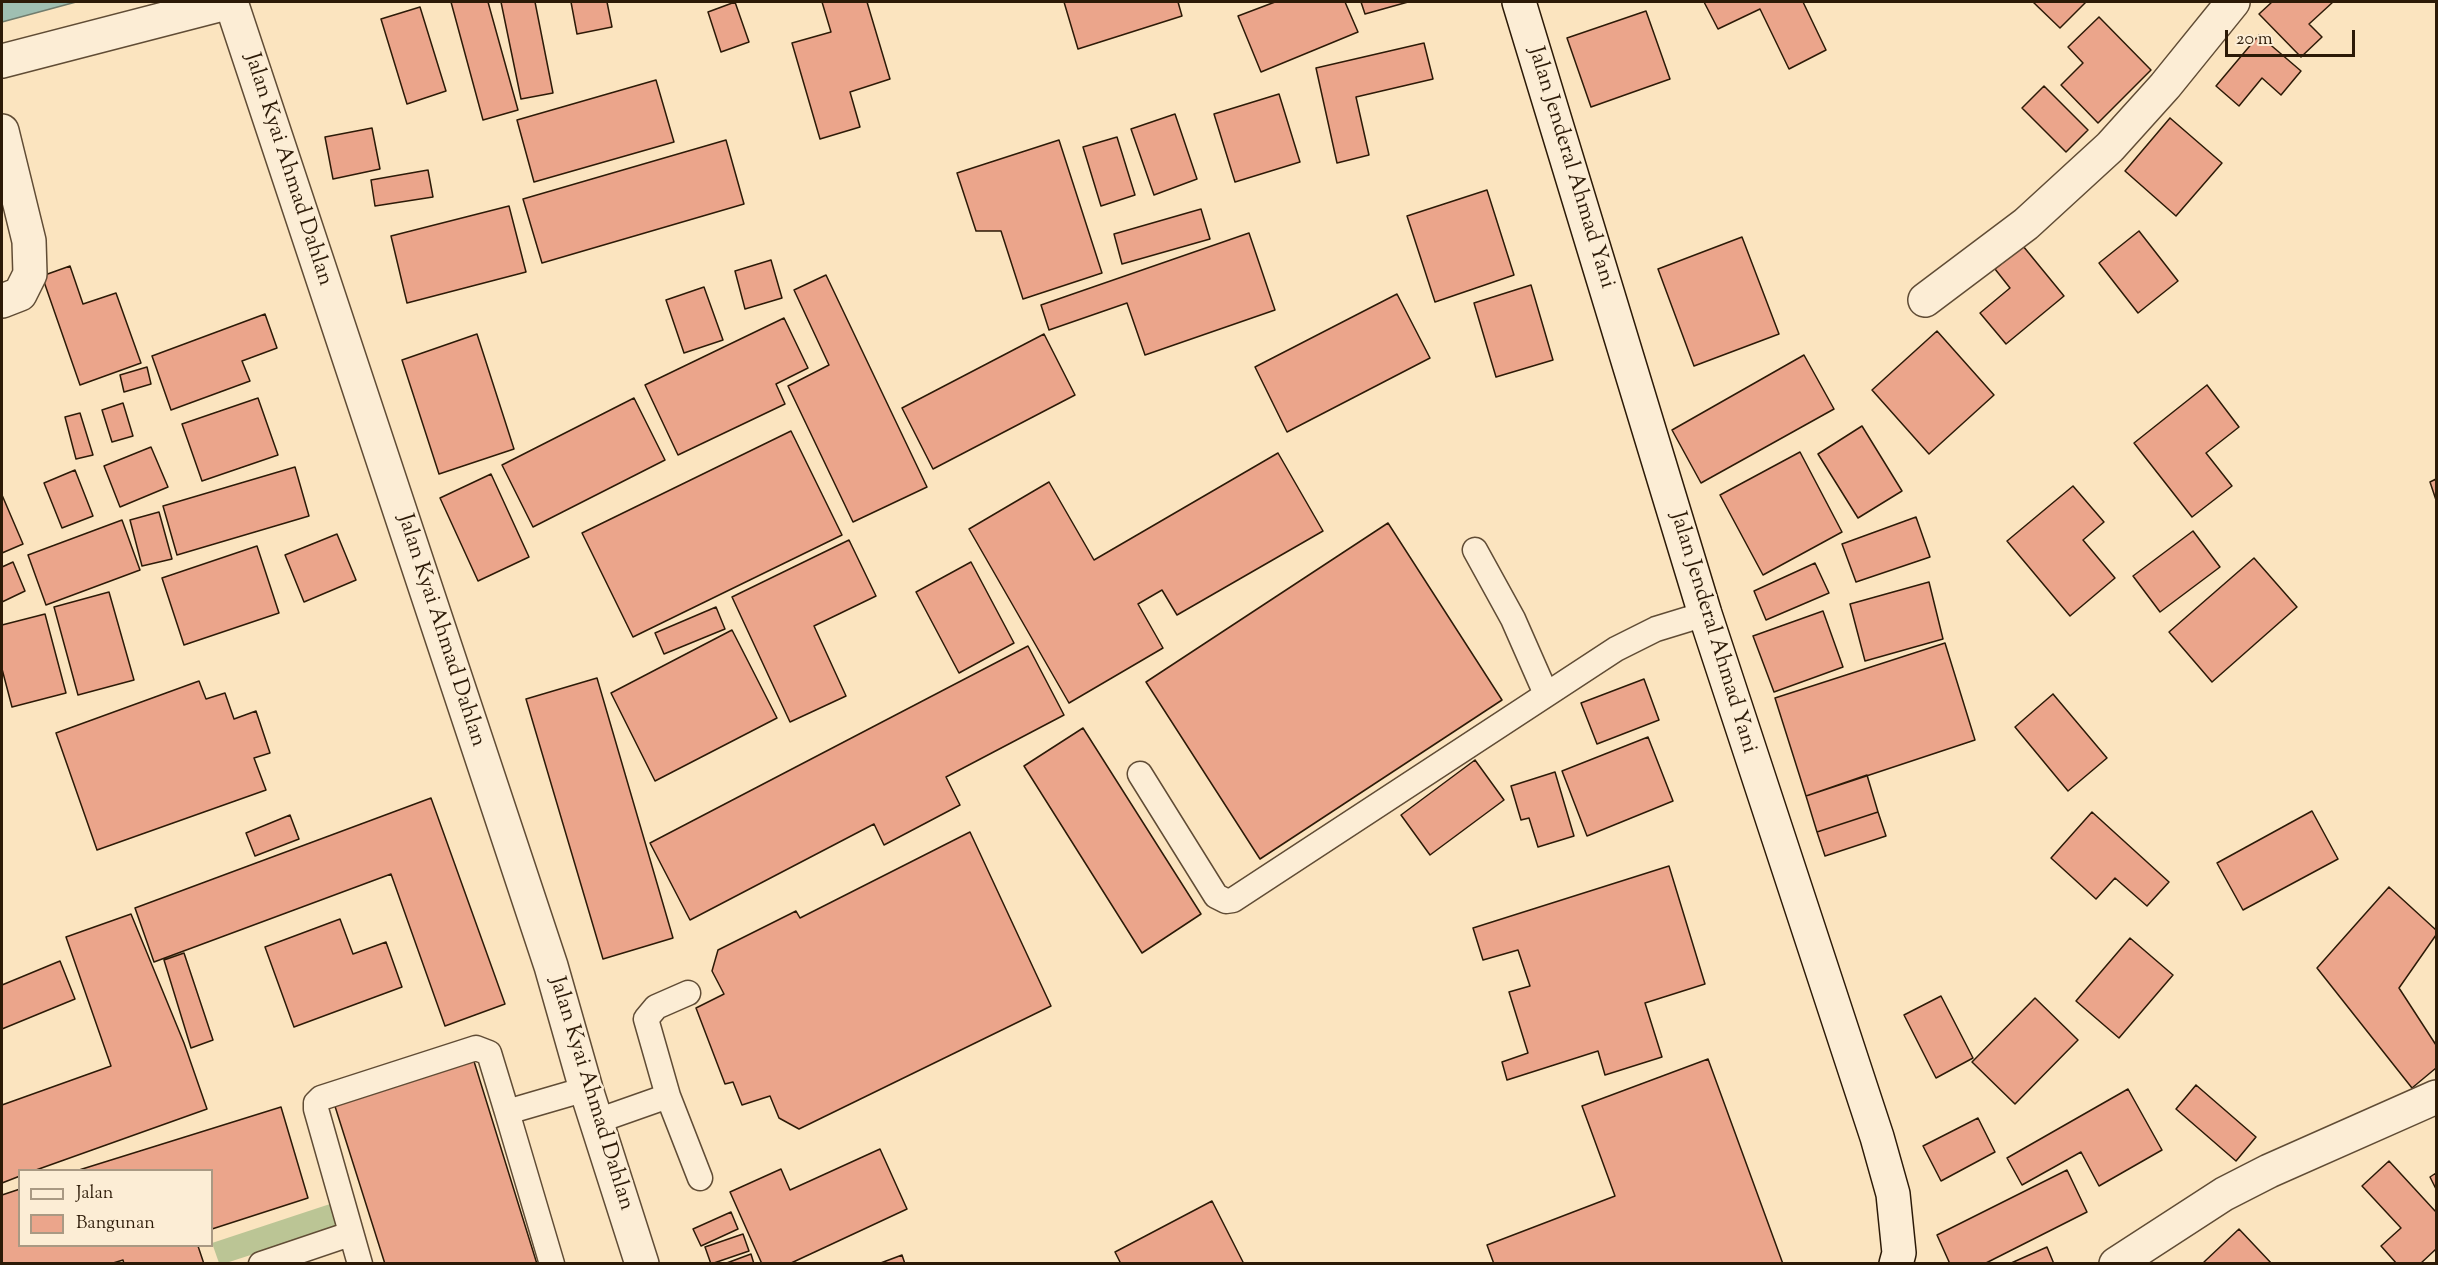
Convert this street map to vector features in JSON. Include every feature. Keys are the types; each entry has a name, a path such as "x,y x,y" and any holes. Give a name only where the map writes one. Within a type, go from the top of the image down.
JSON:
{"street":[{"path":"2,61 230,2"},
{"name":"Jalan Kyai Ahmad Dahlan","path":"230,2 551,966 586,1089 642,1263"},
{"name":"Jalan Jenderal Ahmad Yani","path":"1520,2 1705,614 1877,1137 1893,1194 1899,1253 1896,1263"},
{"path":"1925,300 2026,224 2110,147 2165,86 2233,2"},
{"path":"2,131 29,241 30,274 20,294 2,301"},
{"path":"2116,1263 2224,1194 2269,1171 2436,1097"}],"lane":[{"path":"1475,550 1513,619 1546,694"},
{"path":"1140,774 1216,896 1226,901 1243,894 1616,649 1656,629 1705,614"},
{"path":"688,993 656,1007 646,1019 668,1096 700,1178"},
{"path":"360,1263 350,1234 316,1103 321,1098 476,1048 489,1053 552,1263"},
{"path":"507,1112 586,1089"},
{"path":"597,1121 668,1096"},
{"path":"261,1263 350,1234"}],"green space":[{"path":"330,1204 337,1227 226,1263 219,1263 213,1243"}],"shaded area":[{"path":"2,2 76,2 2,22"}],"building":[{"path":"451,2 488,2 518,110 483,120"},
{"path":"501,2 535,2 553,93 521,99"},
{"path":"571,2 607,2 612,27 577,34"},
{"path":"735,2 749,42 721,52 708,12"},
{"path":"822,2 867,2 890,79 850,92 860,127 820,139 792,43 831,32"},
{"path":"1064,2 1178,2 1182,16 1078,49"},
{"path":"1275,2 1345,2 1358,32 1261,72 1238,16"},
{"path":"1361,2 1408,2 1365,14"},
{"path":"1704,2 1803,2 1826,50 1789,69 1760,9 1718,29"},
{"path":"2033,2 2086,2 2060,28"},
{"path":"2272,2 2333,2 2309,24 2322,37 2301,57 2259,14"},
{"path":"420,7 446,91 407,104 381,19"},
{"path":"1646,11 1670,79 1591,107 1567,38"},
{"path":"2099,17 2151,70 2098,123 2061,85 2083,63 2068,47"},
{"path":"2259,35 2301,71 2281,95 2262,78 2239,106 2216,86"},
{"path":"1424,43 1433,79 1356,97 1369,155 1337,163 1316,68"},
{"path":"656,80 674,142 534,182 517,120"},
{"path":"2044,86 2088,130 2066,152 2022,108"},
{"path":"1279,94 1300,162 1235,182 1214,114"},
{"path":"1175,114 1197,179 1154,195 1131,129"},
{"path":"2170,118 2222,163 2176,216 2125,171"},
{"path":"372,128 380,169 333,179 325,137"},
{"path":"1117,137 1135,195 1101,206 1083,147"},
{"path":"726,140 744,204 542,263 523,199"},
{"path":"1059,140 1102,273 1023,299 1001,231 976,231 957,173"},
{"path":"428,170 433,197 375,206 371,180"},
{"path":"1487,190 1514,275 1435,302 1407,216"},
{"path":"509,206 526,272 407,303 391,236"},
{"path":"1201,209 1210,239 1122,264 1114,234"},
{"path":"2139,231 2178,281 2138,313 2099,263"},
{"path":"1249,233 1275,310 1145,355 1127,303 1049,330 1041,305"},
{"path":"1742,237 1779,334 1694,366 1658,269"},
{"path":"2023,246 2064,296 2006,344 1980,313 2010,288 1995,269"},
{"path":"771,260 782,298 745,309 735,271"},
{"path":"70,266 83,304 116,293 141,363 80,385 42,276"},
{"path":"826,275 927,487 853,522 788,386 829,365 794,290"},
{"path":"1531,285 1553,360 1496,377 1474,303"},
{"path":"704,287 723,340 684,353 666,300"},
{"path":"1397,294 1430,358 1287,432 1255,367"},
{"path":"265,314 277,348 242,361 250,381 171,410 152,356"},
{"path":"784,318 808,368 776,384 785,404 678,455 645,385"},
{"path":"1937,331 1994,395 1929,454 1872,390"},
{"path":"477,334 514,449 439,474 402,360"},
{"path":"1044,334 1075,395 933,469 902,408"},
{"path":"1804,355 1834,409 1701,483 1672,430"},
{"path":"147,367 151,384 124,392 120,375"},
{"path":"2207,385 2239,427 2206,453 2232,486 2192,517 2134,443"},
{"path":"258,398 278,455 202,481 182,424"},
{"path":"634,398 665,460 533,527 502,465"},
{"path":"123,403 133,436 112,442 102,410"},
{"path":"80,413 93,455 76,459 65,417"},
{"path":"1862,426 1902,491 1858,518 1818,454"},
{"path":"791,431 842,535 633,637 582,533"},
{"path":"151,447 168,487 120,507 104,466"},
{"path":"1800,452 1842,532 1763,575 1720,495"},
{"path":"1278,453 1323,531 1177,615 1162,590 1138,604 1163,648 1069,703 969,529 1049,482 1094,560"},
{"path":"295,467 309,516 177,555 163,506"},
{"path":"75,470 93,516 62,528 44,483"},
{"path":"491,474 529,557 478,581 440,498"},
{"path":"2436,479 2436,500 2430,482"},
{"path":"2073,486 2104,522 2083,540 2115,578 2070,616 2007,541"},
{"path":"2,495 23,544 2,553"},
{"path":"159,512 172,559 142,566 130,520"},
{"path":"1916,517 1930,557 1856,582 1842,544"},
{"path":"122,520 140,570 46,605 28,555"},
{"path":"1388,523 1502,700 1260,859 1146,682"},
{"path":"2193,531 2220,567 2160,612 2133,576"},
{"path":"337,534 356,580 304,602 285,555"},
{"path":"849,540 876,596 814,626 846,696 790,722 732,597"},
{"path":"257,546 279,613 184,645 162,578"},
{"path":"2254,558 2297,607 2212,682 2169,632"},
{"path":"13,562 25,591 2,602 2,567"},
{"path":"971,562 1014,643 959,673 916,592"},
{"path":"1815,563 1829,593 1766,620 1754,591"},
{"path":"1929,582 1943,639 1865,661 1850,604"},
{"path":"109,592 134,680 78,695 54,607"},
{"path":"716,607 725,629 664,654 655,633"},
{"path":"1823,611 1843,667 1774,692 1753,636"},
{"path":"45,614 66,693 12,707 2,669 2,625"},
{"path":"732,630 777,718 655,781 611,693"},
{"path":"1945,643 1975,740 1806,796 1775,698"},
{"path":"1028,646 1064,715 946,777 960,805 884,845 874,824 690,920 650,843"},
{"path":"597,678 673,938 603,959 526,699"},
{"path":"1644,679 1659,720 1597,744 1581,703"},
{"path":"199,681 206,699 225,693 234,719 256,711 270,753 254,758 266,790 97,850 56,733"},
{"path":"2053,694 2107,758 2068,791 2015,727"},
{"path":"1083,728 1201,914 1142,953 1024,766"},
{"path":"1648,737 1673,801 1587,836 1562,771"},
{"path":"1475,760 1504,800 1430,855 1401,815"},
{"path":"1555,772 1574,836 1538,847 1529,818 1521,820 1511,786"},
{"path":"1867,775 1878,812 1817,832 1806,796"},
{"path":"431,798 505,1004 445,1026 391,874 154,962 135,908"},
{"path":"2312,811 2338,859 2243,910 2217,863"},
{"path":"1878,812 1886,836 1825,856 1817,832"},
{"path":"2092,812 2169,882 2147,906 2115,878 2096,899 2051,858"},
{"path":"290,815 299,839 255,856 246,833"},
{"path":"970,832 1051,1006 799,1129 779,1118 770,1096 742,1105 733,1082 725,1084 696,1008 724,994 712,971 718,950 796,911 800,918"},
{"path":"1669,866 1705,984 1645,1003 1662,1057 1605,1075 1598,1051 1507,1080 1502,1062 1528,1053 1509,992 1530,986 1518,950 1483,960 1473,928"},
{"path":"2389,887 2436,930 2436,935 2399,988 2436,1045 2436,1068 2412,1088 2317,968"},
{"path":"131,914 184,1043 207,1109 39,1169 18,1169 18,1177 2,1183 2,1105 111,1066 66,937"},
{"path":"340,919 353,954 386,942 402,987 294,1027 265,947"},
{"path":"2130,938 2173,975 2119,1038 2076,1001"},
{"path":"184,953 213,1040 191,1048 164,960"},
{"path":"60,961 75,999 2,1029 2,985"},
{"path":"1941,996 1973,1058 1936,1078 1904,1015"},
{"path":"2035,998 2078,1040 2015,1104 1972,1062"},
{"path":"472,1055 537,1264 385,1264 333,1100"},
{"path":"1708,1059 1783,1264 1494,1264 1487,1245 1615,1196 1582,1106"},
{"path":"2196,1085 2256,1137 2236,1161 2176,1109"},
{"path":"2128,1089 2162,1150 2099,1186 2081,1152 2022,1185 2007,1158"},
{"path":"281,1107 308,1198 213,1229 213,1169 82,1169"},
{"path":"1978,1118 1995,1152 1941,1181 1923,1146"},
{"path":"880,1149 907,1209 789,1264 762,1264 730,1192 781,1169 790,1190"},
{"path":"2389,1161 2436,1212 2436,1249 2420,1264 2397,1264 2381,1246 2401,1228 2362,1186"},
{"path":"2067,1170 2087,1212 1984,1264 1950,1264 1937,1235"},
{"path":"2436,1173 2436,1189 2430,1177"},
{"path":"18,1190 18,1247 198,1247 204,1264 124,1264 123,1260 110,1264 2,1264 2,1195"},
{"path":"1212,1201 1244,1264 1121,1264 1115,1252"},
{"path":"731,1212 738,1229 701,1246 693,1229"},
{"path":"2239,1229 2272,1264 2205,1264 2204,1262"},
{"path":"743,1234 749,1251 711,1264 705,1247"},
{"path":"2047,1247 2054,1264 2009,1264"},
{"path":"751,1254 754,1264 724,1264"},
{"path":"902,1255 905,1264 878,1264"}]}
